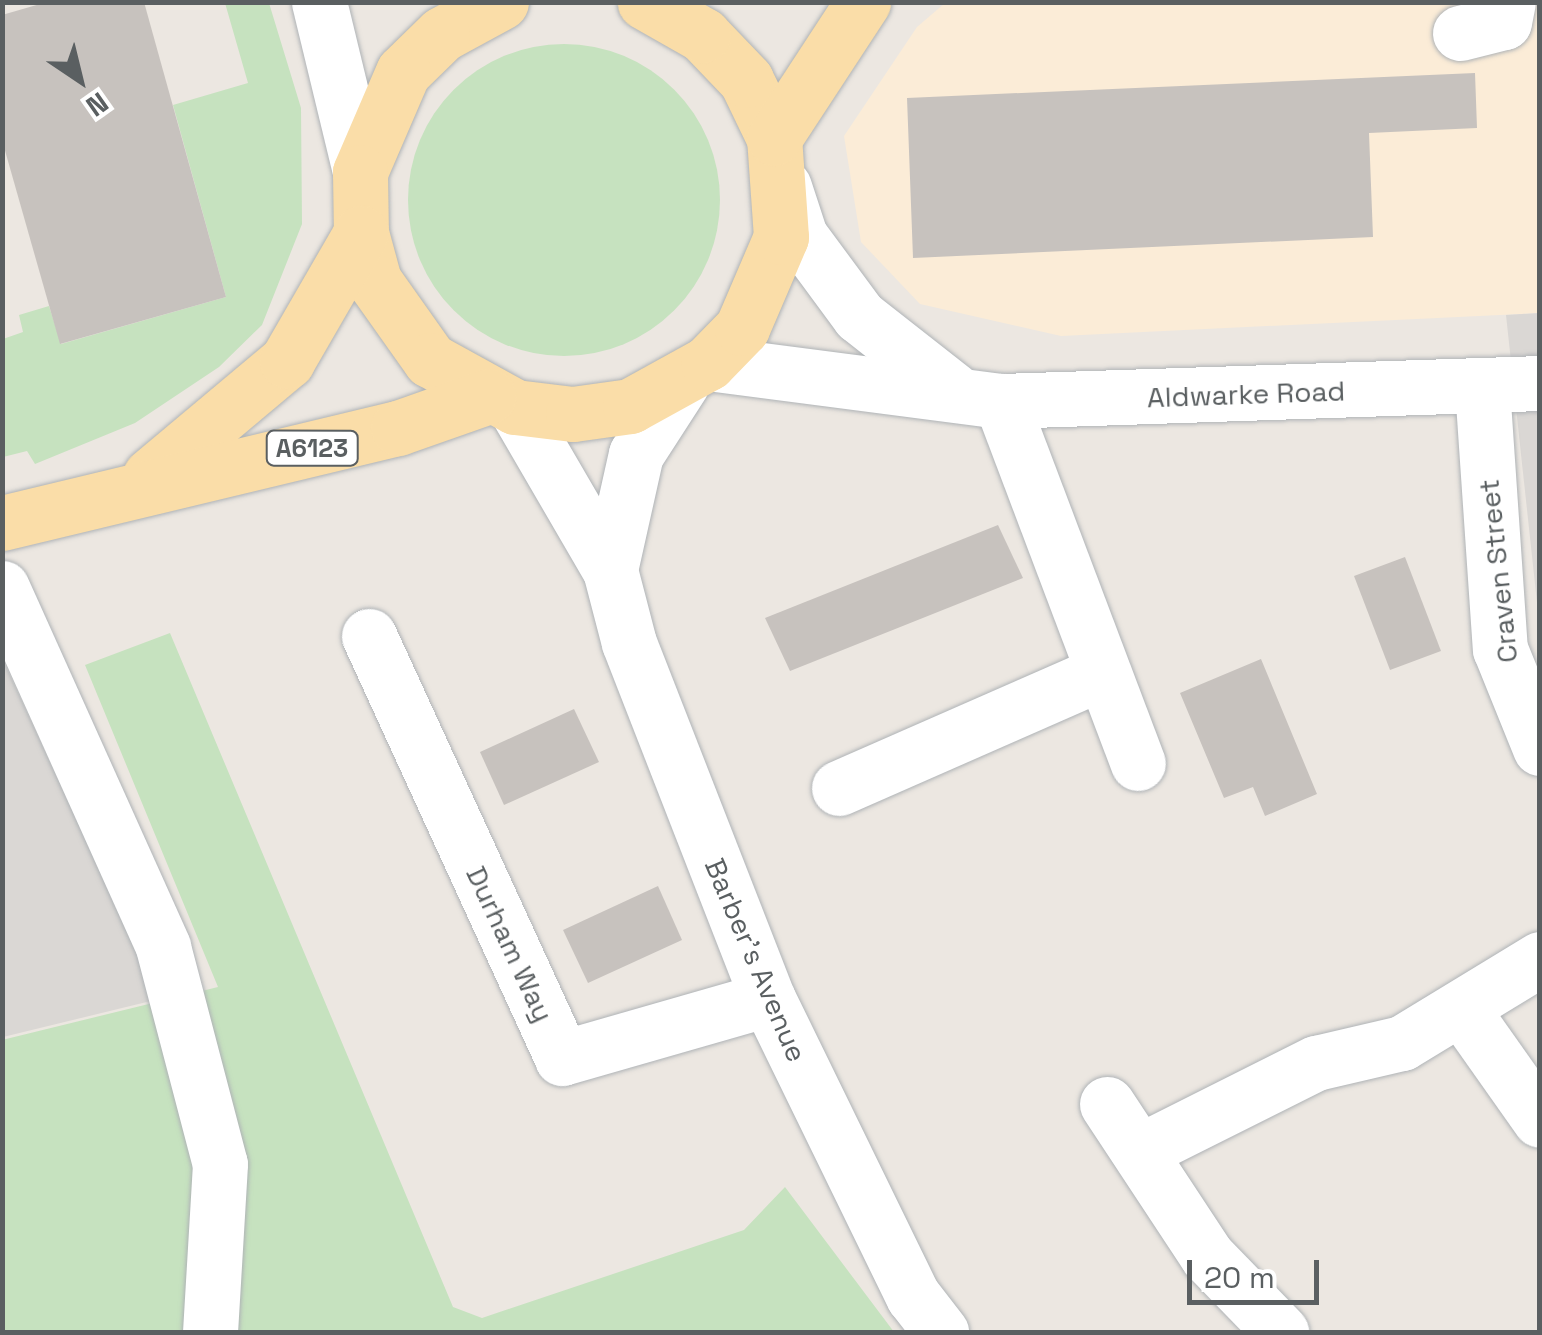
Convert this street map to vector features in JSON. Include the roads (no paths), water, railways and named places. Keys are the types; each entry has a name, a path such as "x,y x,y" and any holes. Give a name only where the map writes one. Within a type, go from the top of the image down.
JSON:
{"main road":[{"path":"491,4 402,72 360,172 361,234 397,324 430,360 502,401 573,414 630,406 695,373 767,284 779,163 863,2"},
{"path":"648,3 703,34 746,80 779,163"},
{"name":"A6123","path":"132,489 287,361 361,234"},
{"name":"A6123","path":"2,523 502,401"}],"street":[{"path":"319,2 360,172"},
{"path":"1460,34 1504,22 1508,2"},
{"path":"779,163 800,236 841,294 977,396 1103,672 1138,763"},
{"name":"Aldwarke Road","path":"695,373 977,396 1482,387 1540,382"},
{"name":"Barber's Avenue","path":"610,570 636,454 695,373"},
{"name":"Craven Street","path":"1482,387 1500,649 1540,748"},
{"name":"Barber's Avenue","path":"502,401 610,570 629,643 768,999 913,1296 941,1332"},
{"path":"2,588 163,946 220,1164 210,1332"},
{"name":"Durham Way","path":"369,636 562,1058 768,999"},
{"path":"839,788 1103,672"},
{"path":"1142,1150 1316,1063 1402,1043 1463,1011 1540,959"},
{"path":"1463,1011 1540,1120"},
{"path":"1107,1104 1142,1150 1208,1257 1281,1332"}]}
